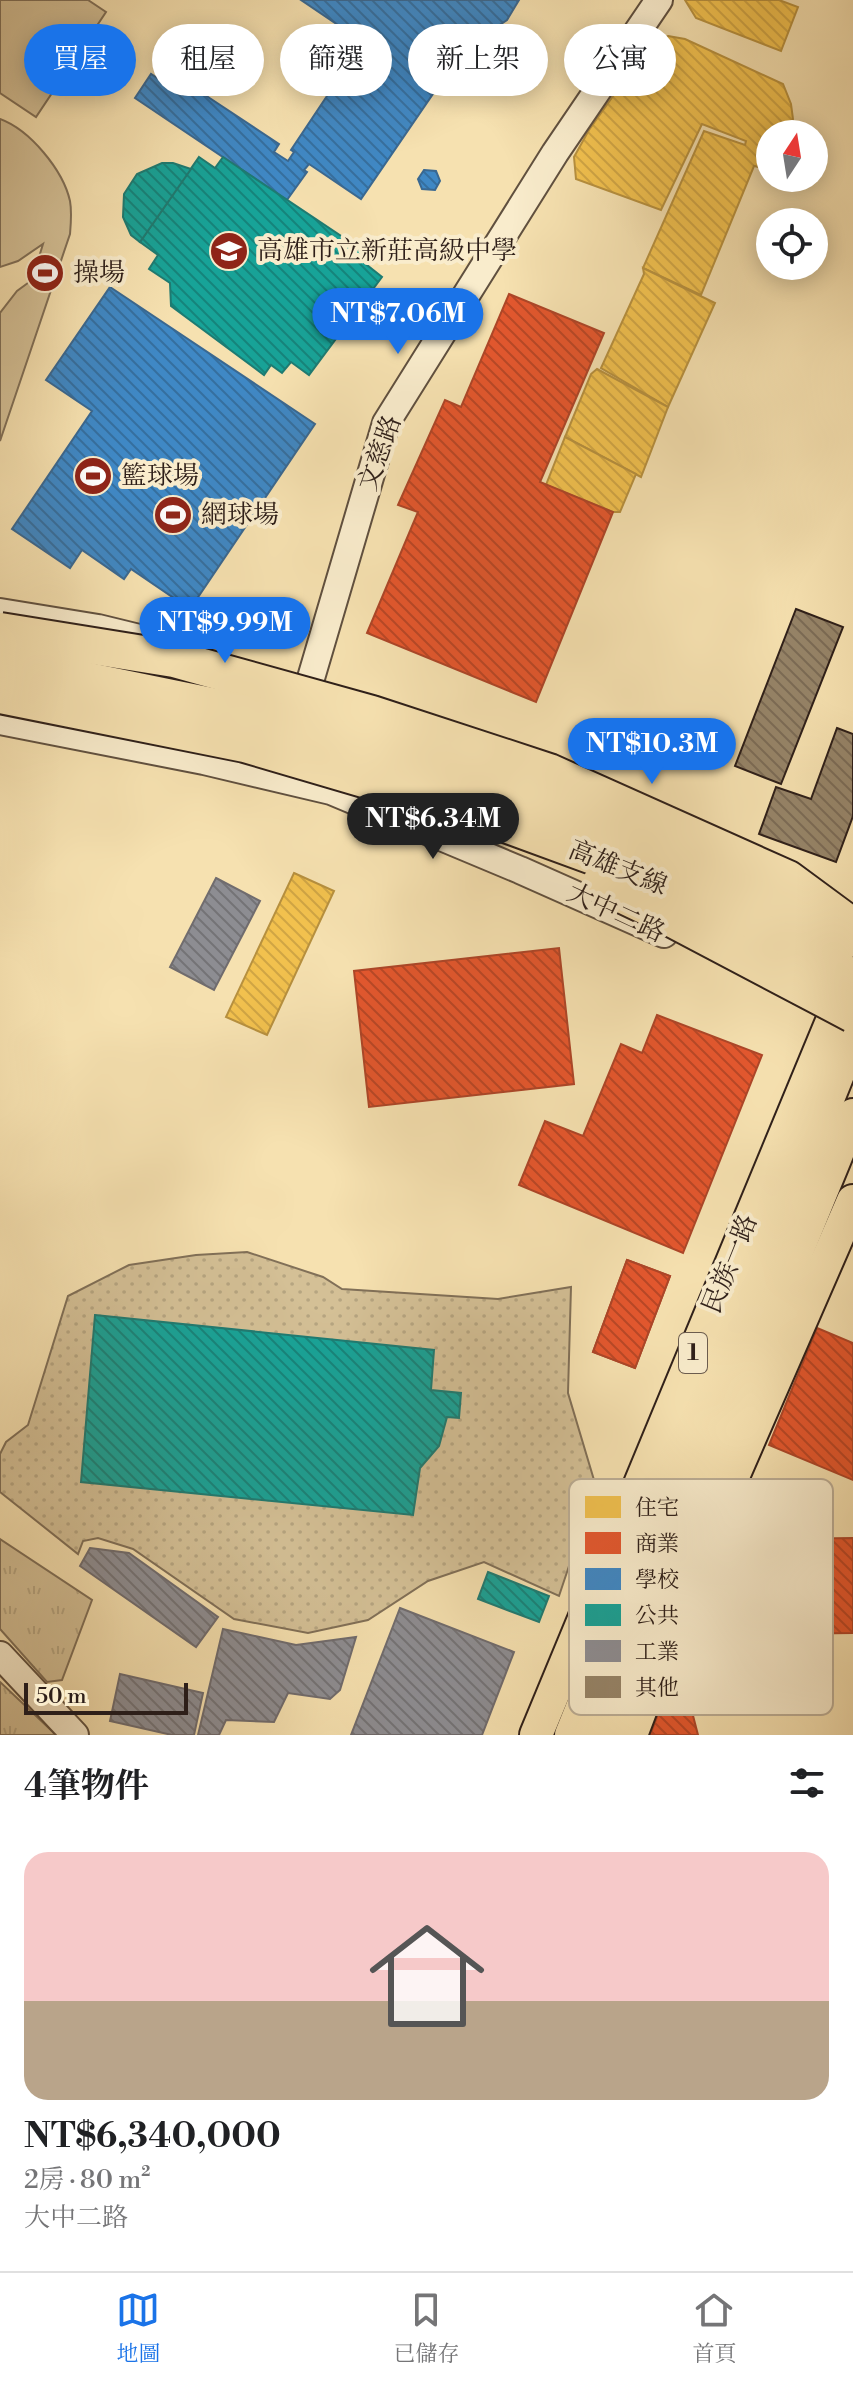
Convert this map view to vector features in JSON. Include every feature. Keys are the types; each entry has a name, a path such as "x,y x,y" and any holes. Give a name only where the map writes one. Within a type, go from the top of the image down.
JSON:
{"highway":[{"path":"0,631 174,659 372,714 549,772 788,879 853,927"},
{"name":"高雄支線","path":"0,663 256,715 460,774 578,819 685,865 853,945"},
{"name":"高雄支線","path":"0,695 245,744 459,807 623,867 820,959 853,978"},
{"path":"459,807 530,851 669,917 847,1026"}],"main road":[{"name":"民族一路","path":"671,1479 847,1026 853,971"},
{"name":"民族一路","path":"648,1479 847,1026"},
{"name":"1","path":"703,1479 853,1115"},
{"path":"732,1479 853,1201"},
{"name":"民族一路","path":"536,1735 569,1660"},
{"name":"民族一路","path":"571,1735 579,1715"},
{"name":"1","path":"602,1735 610,1715"},
{"path":"631,1735 639,1715"}],"street":[{"name":"文慈路","path":"282,780 386,423 555,153 659,0"},
{"path":"0,612 98,628 534,766 685,826 853,904"},
{"path":"0,643 306,695"},
{"name":"大中二路","path":"0,721 204,761 331,791 653,929 847,1026"},
{"path":"0,1655 75,1735"}],"green space":[{"path":"0,0 88,0 106,12 98,24 24,24 24,96 50,96 36,117 0,93"},
{"name":"操場","path":"0,119 23,132 44,152 66,189 71,213 70,234 0,441 0,313 17,291 32,280 43,244 18,261 0,267"},
{"path":"247,1252 323,1277 342,1289 498,1299 571,1287 568,1393 594,1479 569,1479 569,1566 559,1596 484,1562 428,1581 368,1620 308,1633 234,1619 133,1549 98,1538 83,1541 78,1554 0,1492 0,1454 6,1442 28,1425 68,1296 129,1265 196,1255"},
{"path":"0,1539 92,1600 62,1680 47,1682 0,1629"},
{"path":"0,1682 53,1732 55,1735 0,1735"}],"building: 住宅":[{"path":"685,0 779,0 798,7 781,51 696,18"},
{"path":"676,37 783,84 793,119 756,120 756,166 701,295 643,268 704,131 745,145 746,141 702,124 661,210 576,179 574,157 613,96 676,96"},
{"path":"643,268 715,303 668,407 601,368 644,274"},
{"path":"597,369 668,407 641,477 565,437 591,374"},
{"path":"565,437 636,474 620,512 546,485"},
{"path":"294,873 334,891 267,1035 226,1017"}],"building: 商業":[{"path":"509,294 604,333 540,482 613,512 536,702 367,633 418,512 398,505 445,400 461,407"},
{"path":"559,948 574,1084 369,1107 354,971"},
{"path":"657,1015 762,1055 683,1253 519,1185 545,1121 583,1136 621,1044 642,1053"},
{"path":"627,1260 670,1276 635,1368 593,1352"},
{"path":"627,1260 670,1276 635,1368 593,1352"},
{"path":"817,1328 853,1343 853,1480 769,1445"},
{"path":"833,1538 853,1538 853,1633 833,1633"},
{"path":"658,1715 693,1715 698,1735 650,1735"}],"building: 學校":[{"path":"301,0 519,0 501,24 408,24 408,96 432,96 361,199 309,164 304,170 307,172 287,200 135,98 151,74 152,96 207,96 279,144 274,152 288,161 294,152 291,150 327,96 392,96 392,24 336,24"},
{"path":"424,170 436,171 440,181 435,190 422,189 418,179"},
{"path":"110,287 315,424 190,609 131,569 124,579 82,550 70,568 12,529 92,411 46,380"}],"building: 公共":[{"path":"199,157 215,168 223,157 368,254 362,261 382,277 309,375 291,362 282,373 271,365 264,375 171,306 170,283 149,269 158,255 140,242"},
{"path":"162,163 191,169 140,242 131,235 123,217 124,194 137,174"},
{"path":"95,1315 434,1350 431,1390 461,1393 459,1418 447,1417 439,1446 420,1468 413,1515 81,1482"},
{"path":"488,1572 549,1596 539,1622 478,1599"}],"building: 工業":[{"path":"216,878 260,901 214,990 170,967"},
{"path":"90,1548 129,1553 218,1617 196,1647 80,1566"},
{"path":"400,1608 514,1652 482,1735 351,1735"},
{"path":"223,1629 296,1645 356,1637 340,1690 330,1699 288,1693 274,1722 226,1720 219,1735 198,1735"},
{"path":"120,1674 203,1693 194,1735 172,1735 110,1721"}],"building: 其他":[{"path":"796,609 843,627 781,784 735,766"},
{"path":"837,728 853,734 853,816 836,862 759,834 776,787 811,799"}],"place":[{"name":"高雄市立新莊高級中學","path":"229,251"},
{"name":"操場","path":"45,273"},
{"name":"籃球場","path":"93,476"},
{"name":"網球場","path":"173,515"}]}
